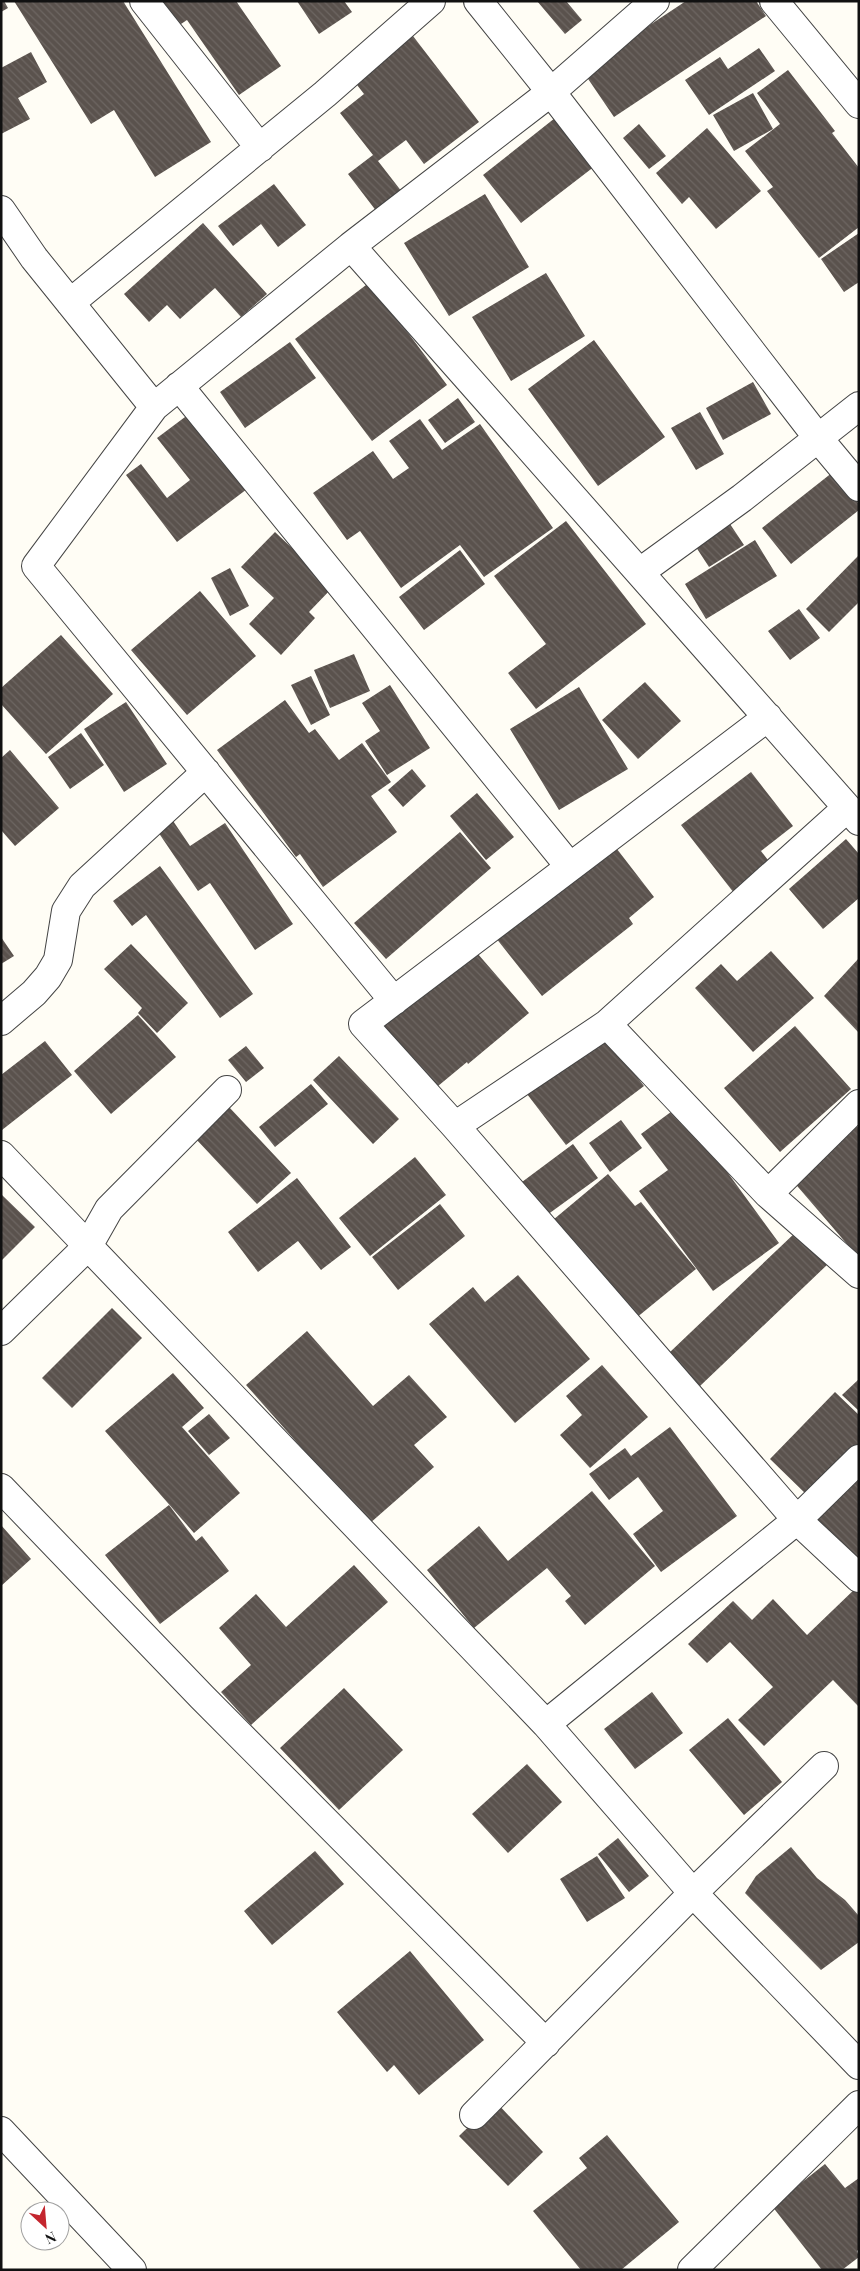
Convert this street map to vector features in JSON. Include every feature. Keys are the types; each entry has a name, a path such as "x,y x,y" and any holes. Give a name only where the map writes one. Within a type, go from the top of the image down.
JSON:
{"street":[{"path":"144,1 260,148"},
{"path":"70,304 260,148 431,1"},
{"path":"478,1 551,92 818,438 859,487"},
{"path":"394,1001 36,566 154,407 351,246 551,92 654,1"},
{"path":"774,1 859,104"},
{"path":"1,210 34,258 154,407"},
{"path":"351,246 853,815 607,1024 455,1126"},
{"path":"180,386 570,867"},
{"path":"640,572 742,498 859,406"},
{"path":"768,718 363,1024 455,1126 797,1520 859,1578"},
{"path":"1,1021 34,993 48,977 58,960 66,911 82,886 206,772"},
{"path":"607,1024 768,1194 859,1274"},
{"path":"1,1331 88,1246 109,1209 227,1090"},
{"path":"768,1194 859,1104"},
{"path":"1,1155 546,1724 693,1893 859,2065"},
{"path":"546,1724 797,1520 859,1459"},
{"path":"1,1488 202,1697 546,2043"},
{"path":"474,2115 693,1893 824,1766"},
{"path":"692,2270 859,2106"},
{"path":"1,2131 132,2270"}],"building":[{"path":"1,1 4,1 8,8 1,12"},
{"path":"14,1 123,1 211,142 155,177 114,110 91,124"},
{"path":"156,1 236,1 281,66 239,95 187,20 175,28"},
{"path":"297,1 344,1 352,12 319,34"},
{"path":"537,1 566,1 582,20 565,34"},
{"path":"686,1 756,1 766,16 614,117 582,70"},
{"path":"413,36 479,122 424,164 406,140 378,161 402,192 377,212 348,174 373,155 340,113 364,94 354,81"},
{"path":"759,48 775,71 709,115 685,80 720,57 728,69"},
{"path":"31,52 47,82 18,98 30,119 1,134 1,68"},
{"path":"788,70 835,131 832,133 859,168 859,227 819,258 767,191 773,187 745,151 780,124 757,93"},
{"path":"753,93 773,129 734,151 713,115"},
{"path":"555,118 595,166 521,223 483,175"},
{"path":"639,124 666,156 649,169 623,138"},
{"path":"707,128 761,191 716,229 689,197 682,204 656,173"},
{"path":"274,184 306,225 278,247 261,224 233,246 218,226"},
{"path":"485,194 529,267 449,316 404,243"},
{"path":"203,223 267,294 241,317 215,288 180,319 167,305 149,322 124,294"},
{"path":"859,233 859,282 844,292 821,259"},
{"path":"546,273 585,336 511,381 472,317"},
{"path":"370,282 447,385 372,441 295,339"},
{"path":"594,340 665,437 598,486 528,389"},
{"path":"290,342 316,378 245,428 220,392"},
{"path":"753,382 771,414 723,440 706,408"},
{"path":"458,398 475,422 445,443 428,420"},
{"path":"193,411 251,486 177,542 126,475 141,464 167,498 190,480 157,438"},
{"path":"700,412 724,454 696,470 671,428"},
{"path":"420,419 442,450 480,424 553,528 484,577 460,545 401,588 360,531 347,540 313,493 373,451 393,479 409,468 389,441"},
{"path":"833,472 859,504 859,510 791,564 762,528"},
{"path":"566,521 646,624 536,709 508,673 546,644 494,576"},
{"path":"728,521 744,545 709,567 694,544"},
{"path":"275,532 333,587 309,612 315,618 281,655 249,624 274,598 241,567"},
{"path":"755,540 777,576 706,619 685,584"},
{"path":"460,550 485,584 424,630 399,597"},
{"path":"859,555 859,602 829,632 806,609"},
{"path":"230,568 249,606 230,616 211,578"},
{"path":"200,591 256,656 187,715 131,650"},
{"path":"799,609 820,638 790,660 768,631"},
{"path":"61,635 113,694 46,754 1,704 1,688"},
{"path":"354,654 370,691 330,708 314,670"},
{"path":"311,676 330,715 311,725 291,685"},
{"path":"645,682 681,721 638,759 602,720"},
{"path":"390,685 430,748 387,775 365,741 380,731 362,703"},
{"path":"579,687 628,769 559,810 510,729"},
{"path":"285,700 309,733 315,729 339,760 362,743 391,782 371,796 397,832 323,887 300,854 296,857 217,750"},
{"path":"126,702 167,764 124,792 84,729"},
{"path":"81,733 104,765 70,789 48,757"},
{"path":"10,750 59,808 15,846 1,830 1,758"},
{"path":"412,769 426,786 403,807 388,790"},
{"path":"751,772 793,826 761,851 771,864 734,893 681,825"},
{"path":"477,793 514,837 486,860 450,816"},
{"path":"167,812 190,846 225,823 293,924 255,950 210,883 198,891 152,823"},
{"path":"460,832 491,868 386,959 354,923"},
{"path":"846,839 859,854 859,898 823,929 789,889"},
{"path":"610,840 654,897 629,918 633,924 542,996 492,933"},
{"path":"160,866 253,994 220,1018 146,915 132,926 113,901"},
{"path":"1,937 14,956 1,964"},
{"path":"131,944 188,1003 157,1033 138,1013 142,1008 104,969"},
{"path":"471,946 529,1013 468,1064 467,1062 432,1091 377,1025"},
{"path":"771,951 814,998 753,1052 695,988 721,964 737,981"},
{"path":"859,958 859,1033 824,996"},
{"path":"138,1015 176,1057 111,1114 74,1071"},
{"path":"795,1026 851,1089 780,1152 724,1088"},
{"path":"605,1035 644,1086 566,1145 527,1094"},
{"path":"45,1041 72,1075 2,1130 1,1075"},
{"path":"246,1046 264,1068 246,1082 228,1060"},
{"path":"339,1056 399,1119 373,1144 313,1080"},
{"path":"311,1084 328,1104 275,1147 259,1127"},
{"path":"679,1106 779,1243 713,1291 639,1191 668,1170 641,1134"},
{"path":"229,1107 291,1173 257,1204 195,1138"},
{"path":"621,1120 642,1148 610,1172 589,1143"},
{"path":"856,1125 859,1128 859,1258 792,1180"},
{"path":"573,1144 598,1178 547,1215 522,1182"},
{"path":"415,1157 446,1195 370,1256 339,1218"},
{"path":"608,1174 635,1206 641,1202 696,1269 630,1323 547,1225"},
{"path":"297,1178 351,1247 321,1270 298,1241 258,1272 228,1232"},
{"path":"1,1194 35,1227 1,1261"},
{"path":"440,1204 465,1236 398,1290 372,1257"},
{"path":"797,1231 828,1264 700,1386 669,1353"},
{"path":"518,1275 590,1359 515,1423 429,1324 473,1287 485,1302"},
{"path":"112,1308 142,1338 72,1408 42,1378"},
{"path":"307,1331 373,1406 409,1375 447,1417 414,1445 434,1467 369,1524 246,1385"},
{"path":"602,1365 648,1417 590,1468 560,1435 582,1415 566,1396"},
{"path":"173,1373 204,1408 182,1427 240,1493 194,1533 105,1431"},
{"path":"859,1379 859,1411 842,1395"},
{"path":"835,1392 859,1415 859,1444 808,1496 770,1459"},
{"path":"209,1414 230,1438 209,1455 188,1431"},
{"path":"670,1427 737,1516 661,1572 633,1534 663,1511 638,1477 609,1500 589,1474 625,1448 631,1456"},
{"path":"859,1477 859,1565 814,1518"},
{"path":"592,1491 655,1566 585,1625 565,1601 571,1596 547,1568 474,1628 427,1570 479,1526 508,1561"},
{"path":"169,1505 196,1541 202,1536 229,1571 160,1624 105,1555"},
{"path":"1,1525 31,1559 1,1586"},
{"path":"354,1565 388,1602 251,1725 221,1692 251,1665 219,1628 256,1594 286,1627"},
{"path":"859,1585 859,1707 833,1680 764,1746 738,1720 773,1687 730,1642 707,1663 688,1644 733,1601 752,1620 773,1599 807,1635"},
{"path":"344,1688 403,1750 339,1810 280,1748"},
{"path":"652,1692 683,1733 635,1769 604,1729"},
{"path":"728,1718 782,1782 744,1815 689,1750"},
{"path":"527,1764 562,1802 508,1853 472,1814"},
{"path":"618,1838 649,1876 629,1892 598,1854"},
{"path":"791,1847 817,1878 845,1900 859,1916 859,1942 821,1970 745,1893 756,1876"},
{"path":"315,1851 344,1884 272,1945 244,1911"},
{"path":"597,1856 625,1898 587,1922 560,1879"},
{"path":"410,1951 484,2040 419,2095 394,2065 387,2072 337,2012"},
{"path":"495,2101 543,2152 508,2186 459,2136"},
{"path":"607,2135 679,2222 621,2270 581,2270 533,2211 587,2168 579,2158"},
{"path":"825,2164 845,2188 859,2178 859,2249 857,2251 859,2257 842,2270 822,2270 772,2206"}]}
